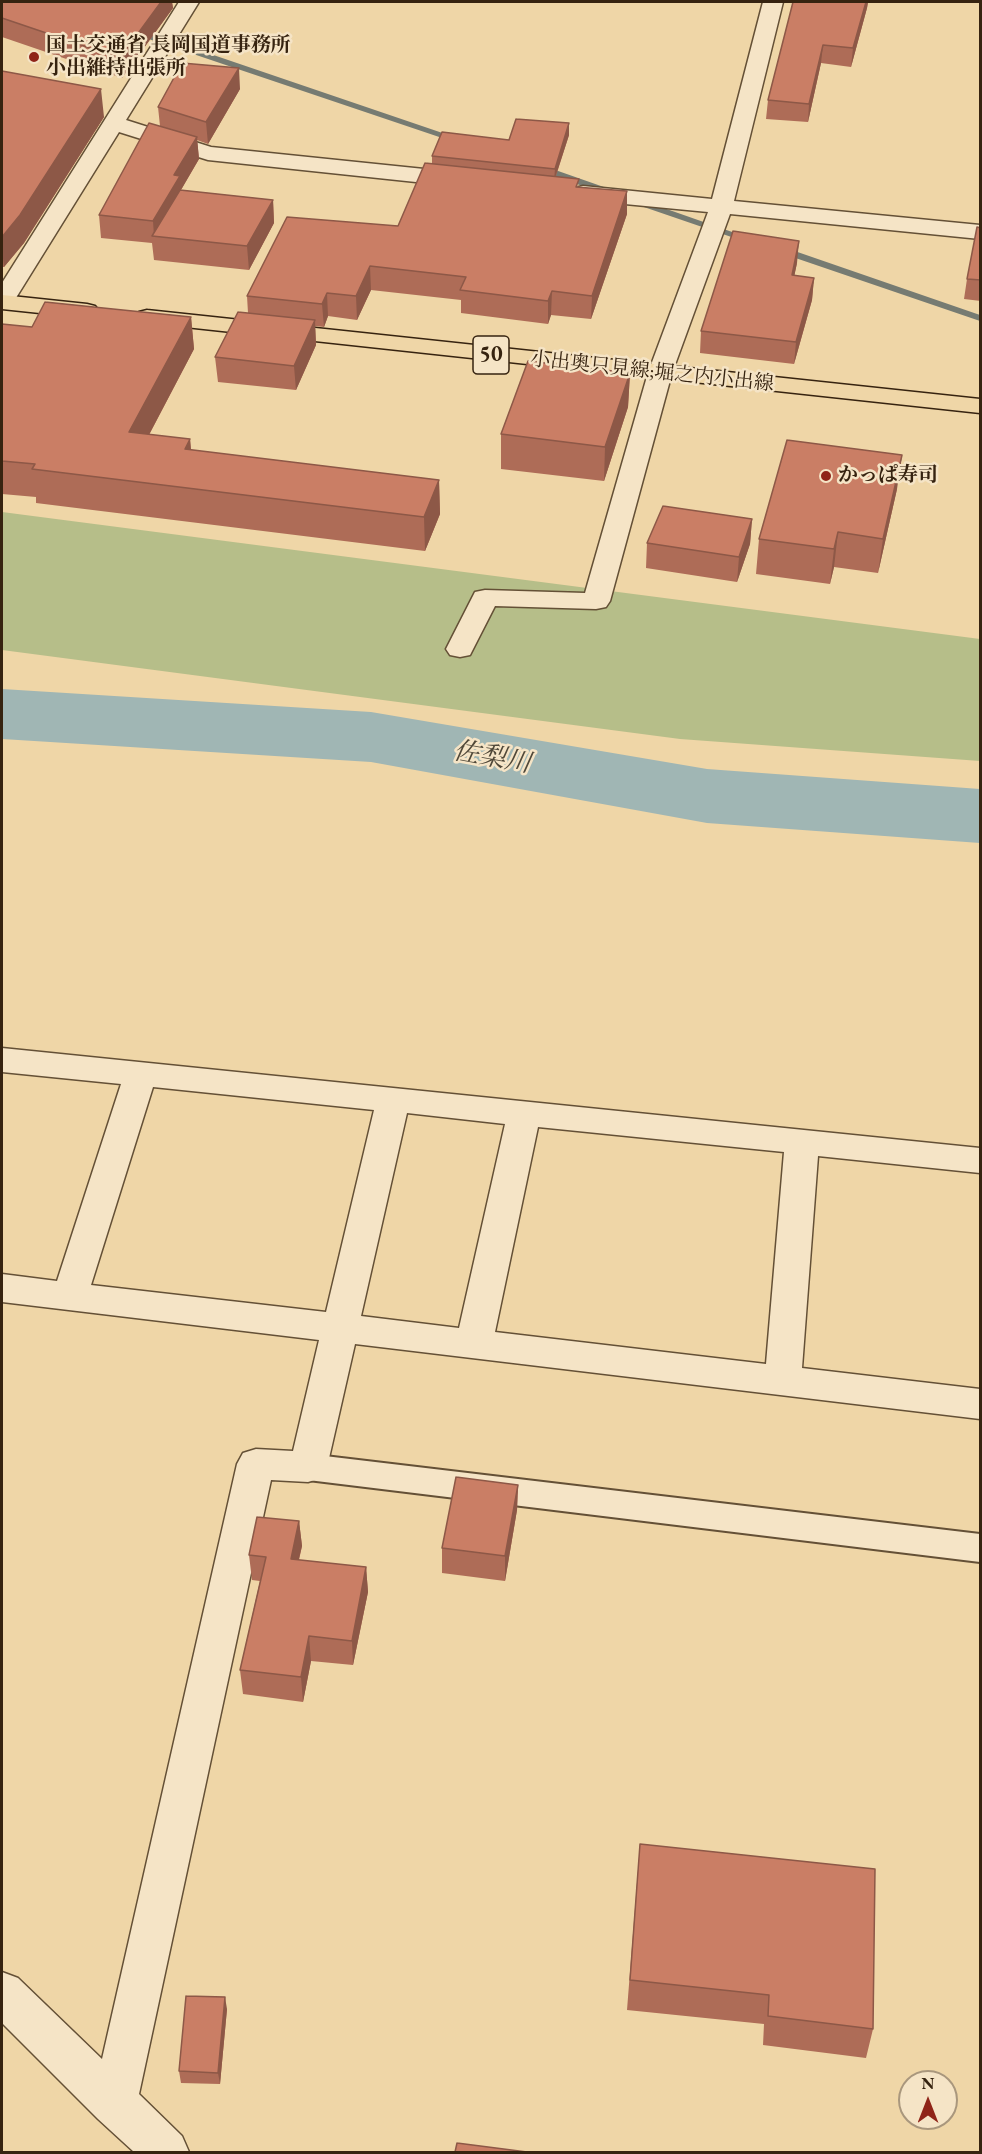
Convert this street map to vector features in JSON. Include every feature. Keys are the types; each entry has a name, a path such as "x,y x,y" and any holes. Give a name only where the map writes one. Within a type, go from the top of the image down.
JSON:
{"main road":[{"name":"小出奥只見線;堀之内小出線","path":"2,302 981,406"}],"street":[{"path":"2,302 189,2"},
{"path":"460,650 485,598 596,601 660,373 721,208 773,2"},
{"path":"114,123 208,153 482,182"},
{"path":"566,192 981,232"},
{"path":"2,1060 981,1160"},
{"path":"70,1296 141,1074"},
{"path":"114,2103 256,1464 308,1467 393,1100"},
{"path":"474,1344 524,1114"},
{"path":"783,1380 802,1142"},
{"path":"2,1288 981,1404"},
{"path":"2,1993 114,2103 152,2147"}],"lane":[{"path":"308,1467 981,1548"}],"green space":[{"path":"2,512 980,639 980,761 680,739 2,650"}],"building":[{"path":"2,2 161,2 120,58 2,18"},
{"path":"793,2 866,2 853,48 823,45 809,104 768,100"},
{"path":"182,63 239,68 206,122 158,107"},
{"path":"2,71 101,89 20,215 2,237"},
{"path":"516,119 569,123 555,169 432,156 442,132 509,140"},
{"path":"149,123 197,137 174,175 180,176 153,221 99,215"},
{"path":"425,163 579,179 576,187 627,191 592,296 552,291 548,301 460,290 466,277 370,266 356,296 327,293 322,304 247,296 287,217 398,226"},
{"path":"180,190 273,200 247,246 152,236"},
{"path":"977,227 981,228 981,280 967,279"},
{"path":"733,231 799,241 792,275 814,278 796,342 701,331"},
{"path":"45,302 191,317 129,432 190,439 185,449 439,480 424,517 32,469 35,464 2,461 2,324 32,327"},
{"path":"238,312 315,320 294,366 215,357"},
{"path":"528,361 630,373 605,447 501,434"},
{"path":"787,440 902,455 883,539 838,532 834,549 759,539"},
{"path":"663,506 752,519 739,557 647,543"},
{"path":"456,1477 518,1485 505,1556 442,1548"},
{"path":"257,1517 299,1521 291,1559 366,1567 352,1641 309,1636 301,1677 240,1670 266,1557 249,1555"},
{"path":"640,1844 875,1869 873,2029 768,2016 769,1995 630,1980"},
{"path":"186,1996 225,1997 218,2073 179,2071"},
{"path":"457,2143 527,2152 455,2152"}],"waterway":[{"path":"134,31 461,141"},
{"path":"537,167 750,240"},
{"path":"779,249 980,318"},
{"name":"佐梨川","path":"2,714 371,737 707,796 980,816"}],"place":[{"name":"国土交通省 長岡国道事務所 小出維持出張所","path":"34,57"},
{"name":"かっぱ寿司","path":"826,476"}]}
